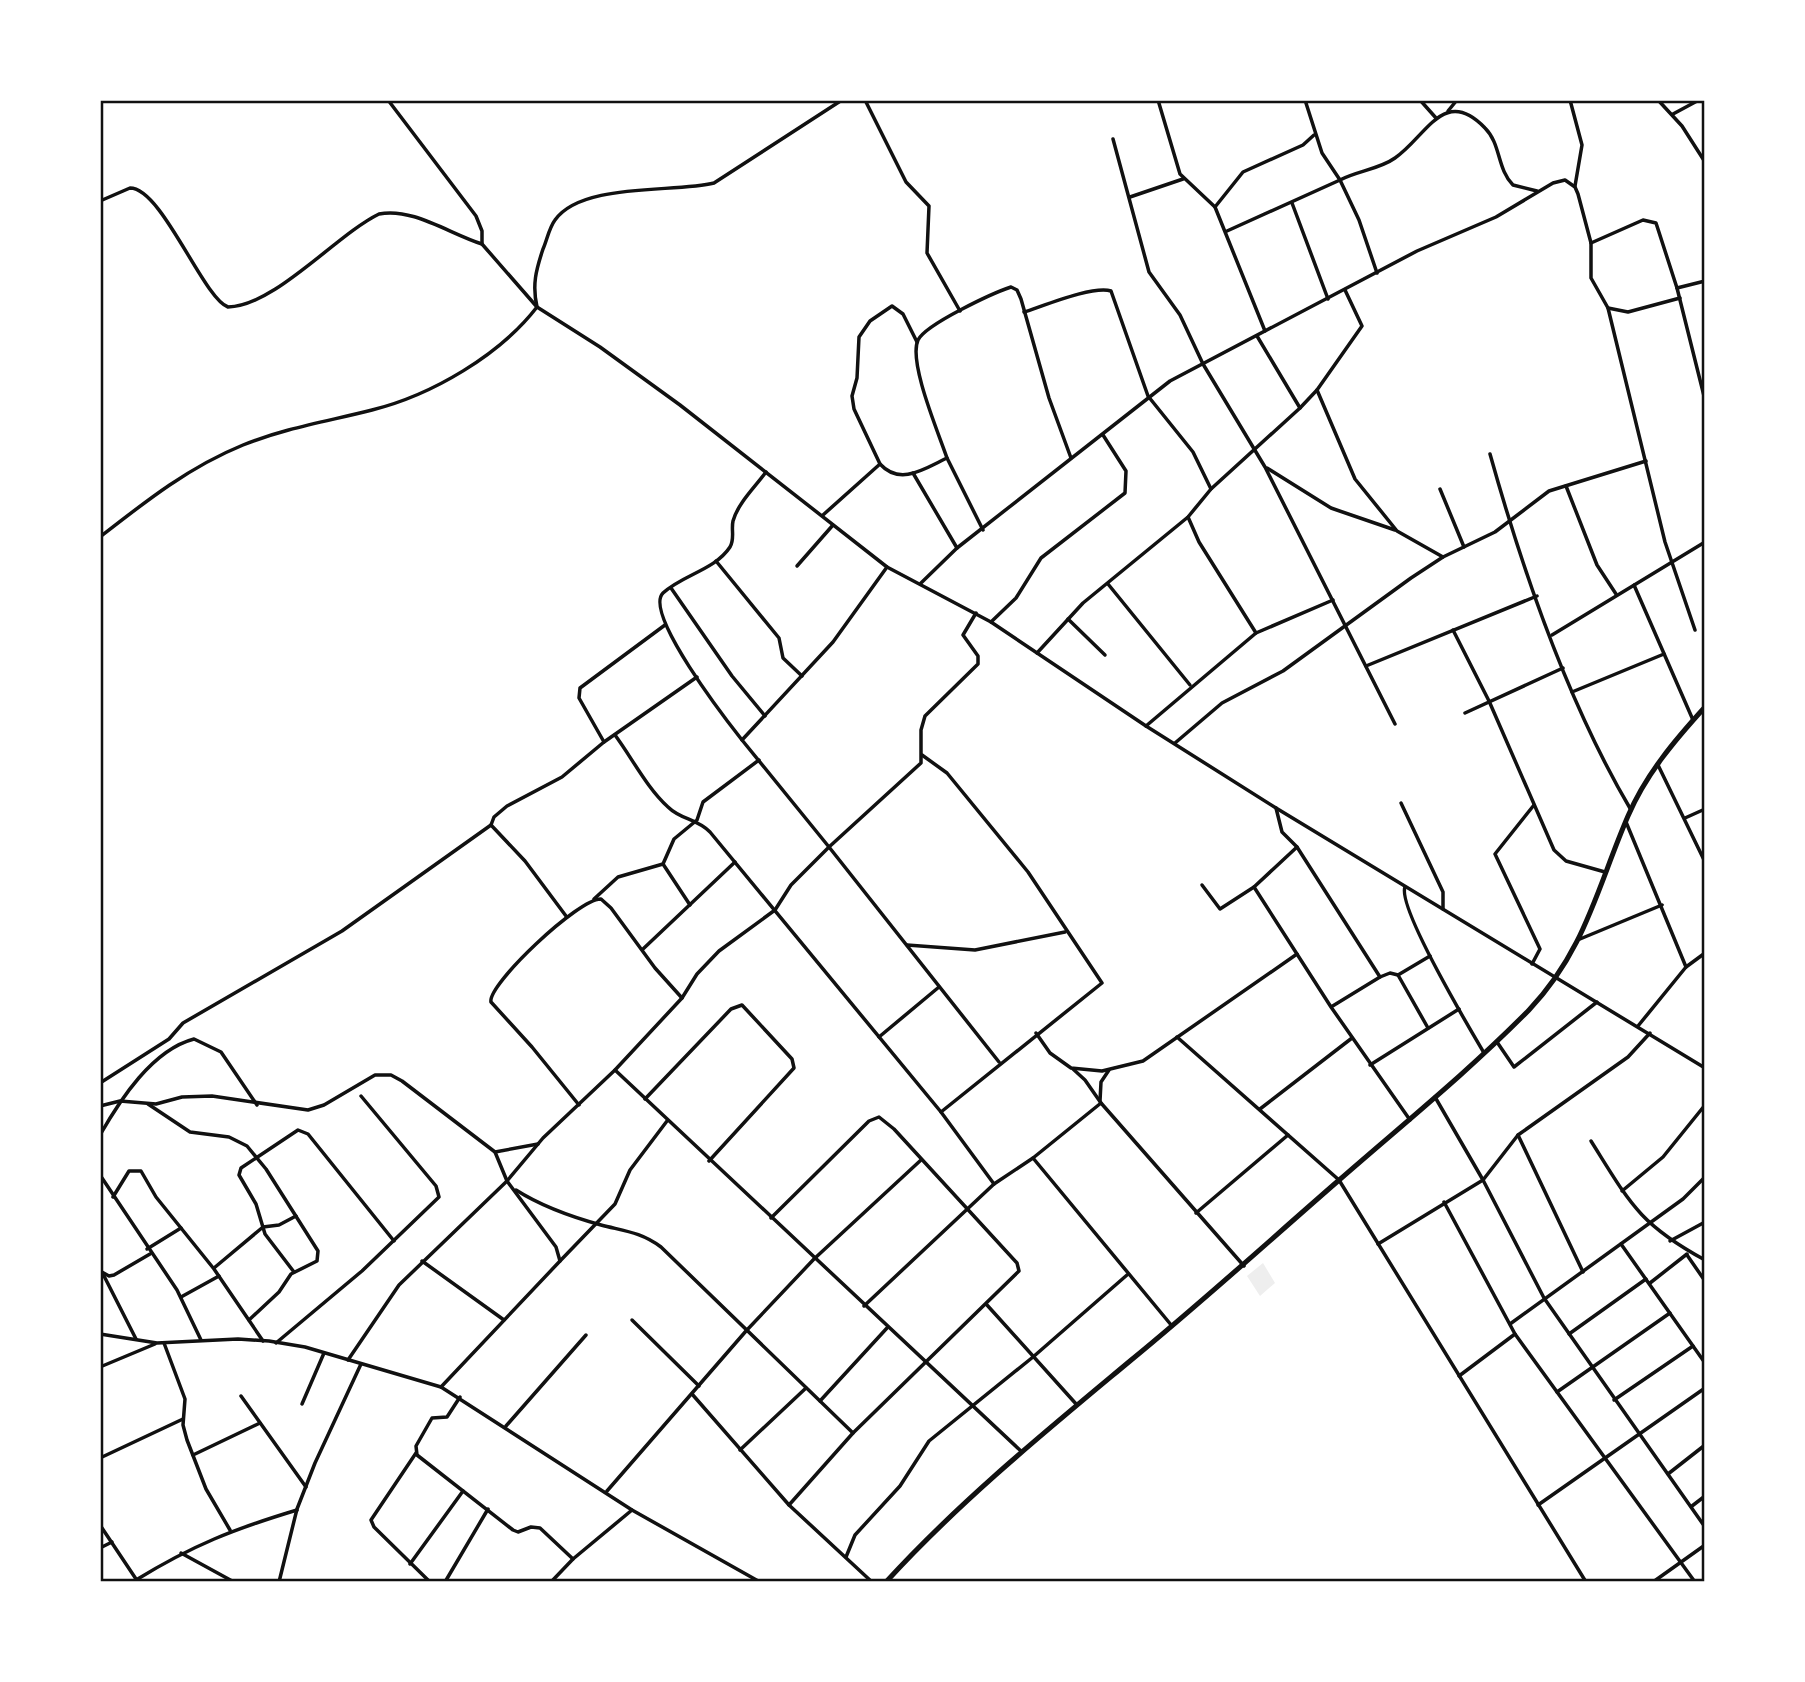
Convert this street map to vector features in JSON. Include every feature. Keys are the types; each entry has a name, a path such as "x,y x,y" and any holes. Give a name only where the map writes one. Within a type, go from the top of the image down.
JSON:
{"main road":[{"path":"886,1582 1022,1452 1244,1266 1497,1042 1556,979 1580,939 1630,810 1657,763 1705,707"}],"street":[{"path":"388,100 476,216 482,231 482,244"},
{"path":"537,307 533,279 551,228 561,214 583,202 638,189 715,183 842,100"},
{"path":"865,100 906,182 929,206 927,253 960,311"},
{"path":"1158,100 1183,179 1204,194 1215,207 1227,231 1265,331"},
{"path":"1305,100 1314,135 1359,220 1377,273"},
{"path":"1420,100 1436,118"},
{"path":"1227,231 1394,159 1457,100"},
{"path":"1570,100 1582,145 1575,187 1591,243 1589,270 1608,308 1665,542 1695,630"},
{"path":"1658,100 1673,114 1705,162"},
{"path":"1673,114 1700,100 1705,107"},
{"path":"1446,112 1461,111 1486,128 1508,180 1520,190 1539,191"},
{"path":"1215,207 1243,172 1303,145 1314,135"},
{"path":"1113,139 1149,272 1180,315 1203,364 1265,467 1395,724"},
{"path":"1130,197 1183,179"},
{"path":"920,583 957,548 1103,435 1148,396 1417,251 1496,217 1560,180 1575,187"},
{"path":"100,201 130,188 141,191 193,258 218,301 228,307 244,304 284,282 379,214 388,212 412,217 482,244 537,307 600,347 887,567 992,622 1146,726 1276,808 1705,1068"},
{"path":"1292,203 1328,299"},
{"path":"1591,243 1638,221 1653,220 1661,235 1680,298 1705,400"},
{"path":"1677,288 1705,281"},
{"path":"917,342 926,331 988,294 1011,287 1019,294 1049,398 1071,458"},
{"path":"1024,312 1069,297 1110,290 1117,302 1148,396 1159,405 1193,452 1211,489"},
{"path":"1037,653 1083,603 1188,517 1211,489 1255,451 1317,390 1362,326 1345,290"},
{"path":"1608,308 1628,312 1680,298"},
{"path":"947,458 913,473 895,476 880,464 852,400 857,378 859,337 870,321 892,306 903,314 917,342 917,366 947,458 983,530"},
{"path":"100,537 199,465 284,430 394,403 441,381 493,352 537,307"},
{"path":"1257,336 1300,408"},
{"path":"1317,390 1355,478 1397,531"},
{"path":"992,622 1016,598 1041,558 1125,493 1126,471 1103,435"},
{"path":"1490,454 1510,522 1572,692 1591,736 1630,810"},
{"path":"1174,744 1222,702 1283,671 1443,557 1510,522 1549,491 1646,461"},
{"path":"822,516 880,464"},
{"path":"1265,467 1331,508 1397,531 1443,557"},
{"path":"766,472 737,512 732,523 731,545 716,561 671,588 660,598 660,612 665,625 697,677 742,740 999,1062"},
{"path":"913,473 957,548"},
{"path":"1566,486 1588,546 1616,594"},
{"path":"1440,489 1464,547"},
{"path":"1188,517 1199,542 1256,633"},
{"path":"797,566 833,525"},
{"path":"1552,635 1705,542"},
{"path":"716,561 779,638 783,658 802,676"},
{"path":"742,740 833,642 887,567"},
{"path":"1108,584 1190,685"},
{"path":"1634,584 1693,720"},
{"path":"671,588 732,676 765,716"},
{"path":"1366,666 1537,596"},
{"path":"1146,726 1190,685 1256,633 1333,600"},
{"path":"348,1360 384,1304 422,1261 507,1181 538,1144 615,1070 682,999 697,974 719,951 775,910 791,885 829,847 920,766 920,730 925,716 978,664 978,656 963,635 976,613"},
{"path":"1068,619 1105,655"},
{"path":"604,742 579,698 580,688 665,625"},
{"path":"1453,630 1489,701 1559,857 1607,872"},
{"path":"1572,692 1664,654"},
{"path":"1465,713 1563,668"},
{"path":"100,1083 169,1039 183,1023 342,931 491,825 507,806 553,783 604,742 697,677"},
{"path":"615,735 665,805 679,815 697,820 735,862 940,1112 994,1184"},
{"path":"922,755 947,773 983,815 1028,872 1102,983 999,1062 940,1112"},
{"path":"690,905 663,864 667,850 678,832 697,820 703,802 759,761"},
{"path":"1657,763 1705,862"},
{"path":"1401,803 1443,892 1443,909"},
{"path":"1532,964 1540,949 1495,854 1534,805"},
{"path":"1276,808 1282,832 1297,847 1380,977"},
{"path":"1685,818 1705,809"},
{"path":"1626,821 1686,967"},
{"path":"491,825 525,861 566,916"},
{"path":"1202,885 1223,909 1254,887 1297,847"},
{"path":"643,949 735,862"},
{"path":"579,1105 489,998 492,989 566,916 594,899 618,877 663,864"},
{"path":"1254,887 1331,1007 1410,1120"},
{"path":"1405,887 1404,901 1430,956 1484,1053"},
{"path":"594,899 606,902 682,999"},
{"path":"1580,939 1662,905"},
{"path":"905,944 975,950 1066,932"},
{"path":"1638,1026 1686,967 1705,953"},
{"path":"1071,1068 1093,1072 1109,1070 1153,1057 1177,1037 1297,954"},
{"path":"1331,1007 1380,977 1390,973 1398,975 1430,956"},
{"path":"1398,975 1428,1028"},
{"path":"878,1037 939,987"},
{"path":"1497,1042 1514,1067 1597,1002"},
{"path":"645,1099 731,1009 742,1005 792,1059 794,1068 709,1161"},
{"path":"1370,1065 1459,1009"},
{"path":"1036,1033 1050,1053 1085,1080 1101,1103 1244,1266"},
{"path":"1378,1244 1483,1180 1518,1135 1628,1057 1650,1033"},
{"path":"1177,1037 1339,1180 1586,1582"},
{"path":"1260,1109 1352,1038"},
{"path":"100,1135 136,1079 165,1056 194,1039 221,1052 257,1105"},
{"path":"615,1070 972,1408 1022,1452"},
{"path":"1101,1103 1101,1082 1109,1070"},
{"path":"100,1106 120,1101 147,1103 212,1096 257,1105 308,1110 324,1105 375,1075 391,1075 444,1111 495,1152 507,1181 556,1247 559,1261"},
{"path":"276,1343 438,1201 439,1192 361,1096"},
{"path":"1435,1097 1483,1180 1544,1298 1705,1527"},
{"path":"147,1103 190,1132 241,1142 258,1159 320,1256 317,1261 294,1272 279,1292 249,1320"},
{"path":"864,1306 994,1184 1033,1158 1101,1103"},
{"path":"1622,1191 1663,1157 1705,1105"},
{"path":"771,1218 874,1118 884,1119 1019,1267 1017,1275 853,1433 789,1505"},
{"path":"441,1387 615,1204 630,1170 667,1121"},
{"path":"294,1272 269,1241 256,1204 239,1175 241,1168 298,1130 305,1131 394,1241"},
{"path":"1196,1213 1288,1135"},
{"path":"1518,1135 1583,1272"},
{"path":"1591,1141 1622,1191 1648,1224 1670,1241 1705,1260"},
{"path":"495,1152 538,1144"},
{"path":"1033,1158 1127,1275 1172,1326"},
{"path":"606,1491 746,1331 814,1259 921,1160"},
{"path":"113,1197 129,1171 141,1171 156,1197 214,1269 263,1341"},
{"path":"100,1175 181,1297 201,1340"},
{"path":"1510,1324 1683,1199 1705,1177"},
{"path":"512,1188 535,1202 598,1224 630,1229 661,1247 853,1433"},
{"path":"1444,1202 1516,1334 1695,1582"},
{"path":"214,1269 263,1227 279,1225 296,1216"},
{"path":"1670,1241 1705,1222"},
{"path":"101,1272 114,1275 181,1228"},
{"path":"1621,1244 1705,1363"},
{"path":"1682,1247 1705,1281"},
{"path":"1569,1334 1686,1254"},
{"path":"422,1261 504,1320"},
{"path":"101,1272 136,1339"},
{"path":"846,1557 855,1535 900,1486 924,1446 1033,1357 1127,1275"},
{"path":"181,1297 219,1276"},
{"path":"987,1305 1077,1405"},
{"path":"1557,1392 1670,1313"},
{"path":"632,1320 699,1386"},
{"path":"820,1401 887,1328"},
{"path":"100,1334 157,1343"},
{"path":"1459,1376 1516,1334"},
{"path":"506,1426 586,1335"},
{"path":"100,1367 157,1343 201,1340 263,1341 324,1353 441,1387 460,1396 632,1510 760,1582"},
{"path":"164,1342 185,1399 184,1432 206,1489 230,1530"},
{"path":"1614,1400 1693,1346"},
{"path":"302,1404 324,1353"},
{"path":"279,1582 297,1510 361,1364"},
{"path":"740,1450 806,1388"},
{"path":"1538,1505 1705,1388"},
{"path":"692,1394 789,1505 872,1582"},
{"path":"241,1396 306,1487"},
{"path":"430,1582 374,1527 371,1520 416,1453 416,1446 432,1418 447,1418 460,1396"},
{"path":"100,1458 184,1419"},
{"path":"193,1455 260,1423"},
{"path":"1668,1474 1705,1445"},
{"path":"416,1453 518,1532 531,1527 540,1528 573,1559"},
{"path":"410,1564 463,1491"},
{"path":"1692,1506 1705,1496"},
{"path":"445,1582 488,1509"},
{"path":"100,1525 137,1581 181,1553 230,1530 297,1510"},
{"path":"551,1582 573,1559 632,1510"},
{"path":"100,1548 112,1542"},
{"path":"1653,1582 1705,1545"},
{"path":"181,1553 234,1582"}],"shaded area":[{"path":"1263,1263 1275,1283 1260,1296 1247,1276"}]}
